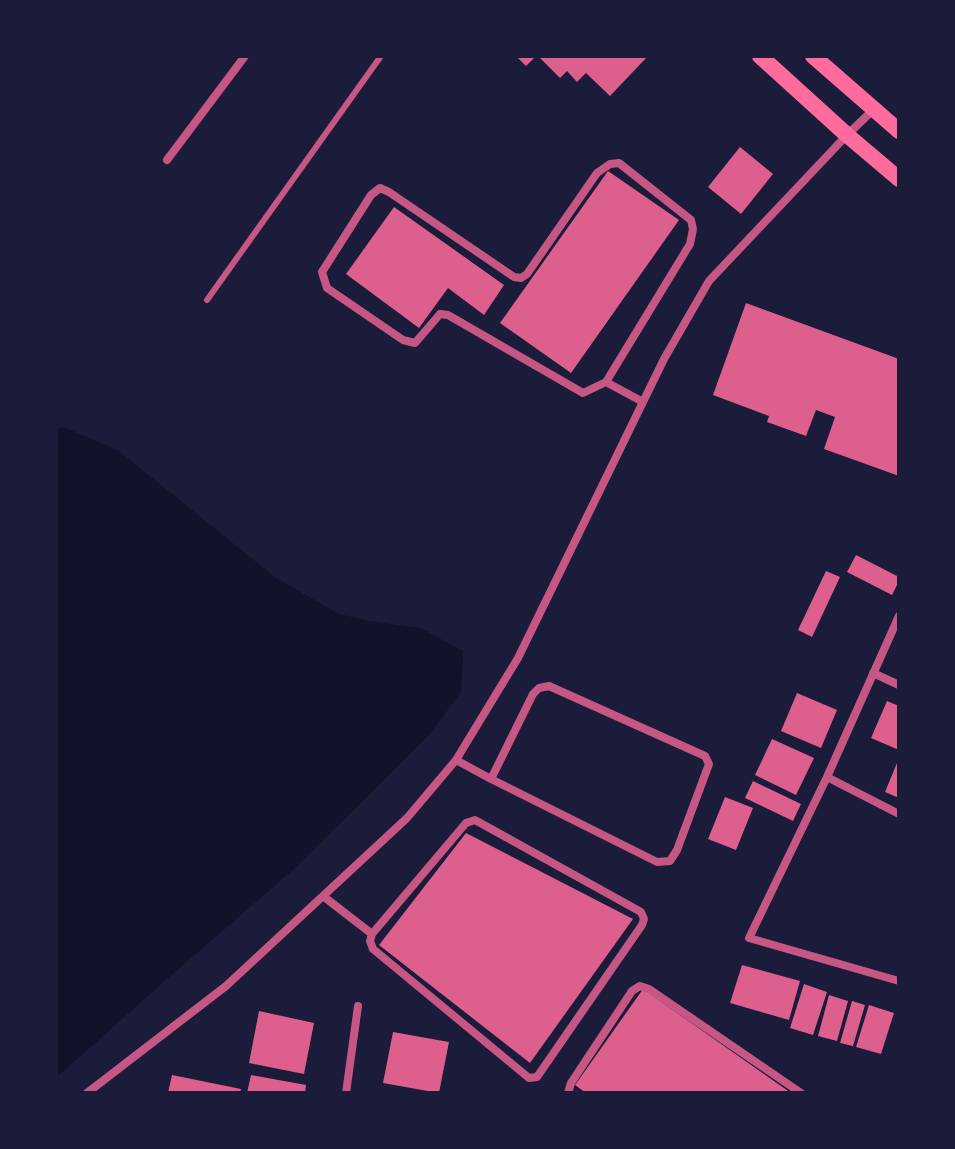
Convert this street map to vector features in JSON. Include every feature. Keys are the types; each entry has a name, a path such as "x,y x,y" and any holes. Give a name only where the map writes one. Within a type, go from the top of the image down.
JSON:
{"main road":[{"path":"760,56 899,179"},
{"path":"813,56 899,131"}],"street":[{"path":"167,160 245,56"},
{"path":"87,1093 226,986 407,818 456,760 518,658 664,359 709,281 873,110"},
{"path":"619,163 691,220 693,229 690,244 606,382 583,393 448,315 440,314 415,343 403,340 327,288 322,272 371,195 380,188 514,277 521,278 527,274 597,173 610,164 619,163"},
{"path":"606,382 643,402"},
{"path":"899,616 827,777 749,938 899,981"},
{"path":"873,673 899,685"},
{"path":"456,760 491,779 657,862 670,861 677,850 709,764 705,756 549,686 539,688 533,694 491,779"},
{"path":"827,777 899,814"},
{"path":"475,820 641,912 644,919 537,1077 529,1078 373,949 370,941 372,934 466,823 475,820"},
{"path":"323,896 372,934"},
{"path":"568,1093 571,1083 632,991 640,986 649,989 801,1093"},
{"path":"346,1093 358,1006"}],"lane":[{"path":"207,300 381,56"}],"shaded area":[{"path":"64,427 119,451 276,578 339,614 420,628 463,651 461,692 429,735 295,868 56,1078 56,430"}],"building":[{"path":"516,56 536,56 526,66"},
{"path":"538,56 648,56 610,96 586,73 577,82 567,71 560,78"},
{"path":"740,147 773,174 741,214 708,187"},
{"path":"608,171 679,220 571,373 500,323"},
{"path":"394,207 504,285 484,315 448,288 419,328 346,274"},
{"path":"746,303 899,359 899,476 824,449 835,417 816,410 806,436 767,422 769,416 713,395"},
{"path":"856,555 899,577 892,595 847,572"},
{"path":"826,571 840,577 812,637 798,630"},
{"path":"797,693 837,710 821,748 781,731"},
{"path":"887,701 899,706 899,750 871,738"},
{"path":"772,739 814,758 796,795 755,775"},
{"path":"899,764 899,798 885,792"},
{"path":"753,781 801,804 793,821 745,798"},
{"path":"725,797 753,808 736,850 708,839"},
{"path":"466,833 633,919 530,1063 379,945"},
{"path":"742,965 800,981 789,1020 730,1003"},
{"path":"804,984 827,992 813,1035 790,1028"},
{"path":"643,989 791,1093 586,1093 575,1085"},
{"path":"829,995 848,1001 837,1041 818,1036"},
{"path":"852,1001 865,1005 853,1046 840,1043"},
{"path":"869,1005 894,1013 881,1054 856,1047"},
{"path":"259,1011 314,1023 304,1074 249,1063"},
{"path":"393,1032 449,1042 439,1093 383,1083"},
{"path":"172,1075 241,1089 240,1093 168,1093"},
{"path":"251,1075 306,1085 305,1093 247,1093"}]}
